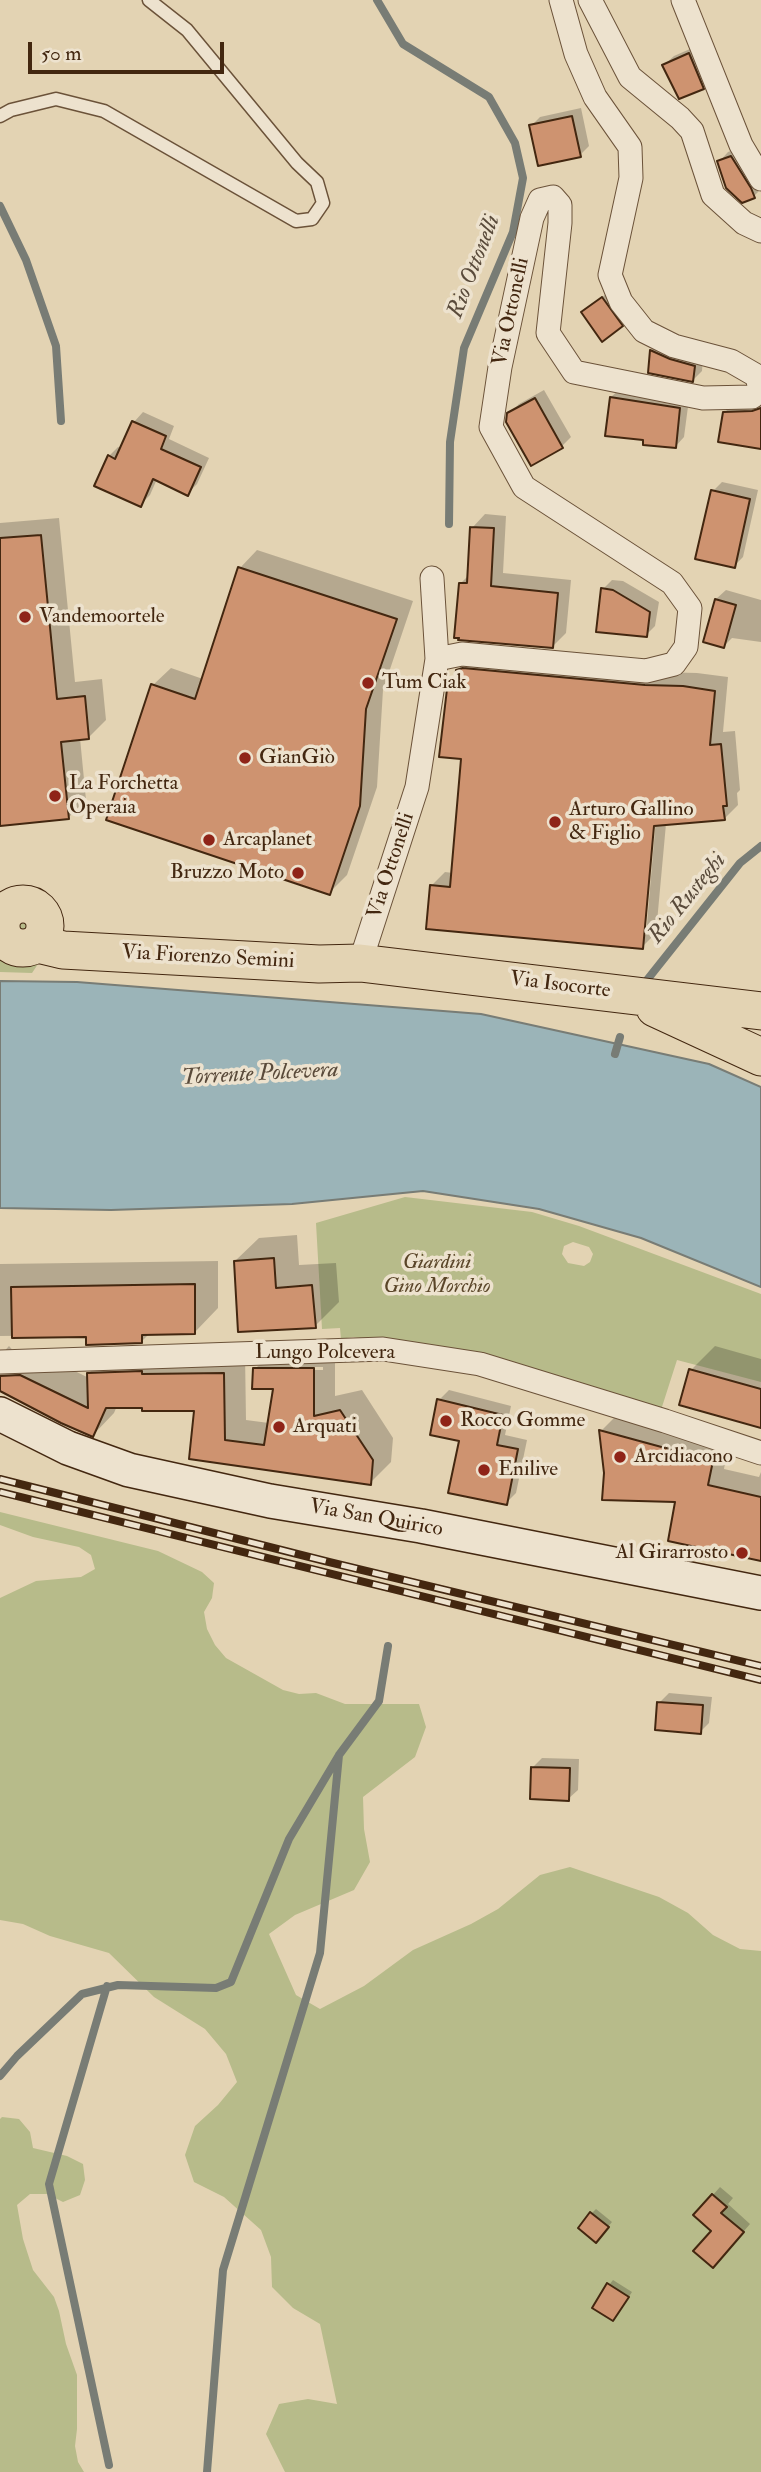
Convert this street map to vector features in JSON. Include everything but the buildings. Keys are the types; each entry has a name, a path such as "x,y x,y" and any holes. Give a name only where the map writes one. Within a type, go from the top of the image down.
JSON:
{"main road":[{"name":"Via Fiorenzo Semini","path":"21,940 319,964 360,963"},
{"name":"Via Isocorte","path":"360,963 761,1011"},
{"path":"622,993 761,1057"},
{"name":"Via San Quirico","path":"0,1414 68,1448 129,1470 270,1502 421,1526 761,1593"}],"street":[{"name":"Via Ottonelli","path":"360,963 417,787 438,659 462,654 646,671 674,664 685,646 690,608 672,583 524,487 492,427 500,367 532,218 540,200 553,197 560,205 561,223 548,333 574,372 703,398 752,397 760,390 757,376 731,361 674,346 644,331 621,302 610,275 631,178 630,147 595,97 576,54 561,0"},
{"path":"590,0 630,77 692,131 713,195 744,223 761,231"},
{"path":"683,0 741,145 761,179"},
{"path":"432,578 438,659"},
{"name":"Lungo Polcevera","path":"0,1362 383,1349 480,1364 665,1421 761,1454"}],"lane":[{"path":"0,116 11,110 56,99 104,111 296,221 312,219 323,203 317,182 297,163 187,30 149,0"}],"green space":[{"path":"28,908 36,913 41,920 42,929 23,944 8,936 5,928 12,912"},
{"path":"7,949 19,954 44,955 32,973 0,972 0,952"},
{"name":"Giardini Gino Morchio","path":"405,1197 532,1212 579,1226 761,1294 761,1382 677,1360 661,1410 484,1356 353,1337 341,1339 340,1328 322,1329 316,1223","holes":["573,1242 589,1247 593,1254 590,1262 584,1266 568,1263 562,1254 564,1246"]},
{"path":"0,1512 158,1551 202,1572 214,1583 212,1598 204,1612 207,1629 215,1645 226,1658 283,1690 299,1694 316,1693 345,1704 419,1704 426,1727 415,1757 363,1797 364,1829 370,1862 354,1890 295,1915 269,1934 296,1995 320,2009 364,1986 413,1950 498,1909 540,1875 570,1867 659,1897 688,1913 713,1935 740,1949 761,1951 761,2472 285,2472 266,2434 279,2404 308,2399 337,2404 320,2324 293,2308 272,2287 271,2257 261,2230 224,2197 194,2182 185,2155 195,2126 218,2105 237,2082 226,2054 205,2029 154,1997 109,1953 50,1936 23,1924 0,1920 0,1598 36,1581 81,1577 95,1569 91,1555 79,1547 33,1537 0,1525"},
{"path":"2,2117 19,2119 30,2132 33,2148 67,2156 83,2164 85,2180 80,2195 63,2202 47,2194 30,2194 17,2205 23,2239 33,2270 54,2297 77,2375 75,2446 78,2462 84,2472 0,2472"}],"water":[{"name":"Torrente Polcevera","path":"0,981 77,982 481,1014 709,1064 761,1087 761,1287 641,1238 539,1209 423,1191 292,1204 111,1210 0,1208"}],"waterway":[{"name":"Rio Ottonelli","path":"377,0 403,44 489,97 515,143 523,178 513,232 464,348 450,442 449,524"},
{"path":"0,206 26,260 56,346 61,421"},
{"name":"Rio Rusteghi","path":"647,980 740,863 761,846"},
{"path":"615,1054 620,1037"},
{"path":"0,2076 17,2056 82,1994 118,1985 216,1988 231,1982 289,1839 339,1755 379,1701 388,1646"},
{"path":"207,2472 223,2270 320,1953 339,1755"},
{"path":"107,1986 49,2184 109,2465"}],"railway":[{"path":"0,1479 761,1666"},
{"path":"0,1492 761,1680"}],"place":[{"name":"Vandemoortele","path":"25,617"},
{"name":"Tum Ciak","path":"368,683"},
{"name":"GianGiò","path":"245,758"},
{"name":"La Forchetta Operaia","path":"55,796"},
{"name":"Arturo Gallino & Figlio","path":"555,822"},
{"name":"Arcaplanet","path":"209,840"},
{"name":"Bruzzo Moto","path":"298,873"},
{"name":"Rocco Gomme","path":"446,1421"},
{"name":"Arquati","path":"279,1427"},
{"name":"Arcidiacono","path":"620,1457"},
{"name":"Enilive","path":"484,1470"},
{"name":"Al Girarrosto","path":"742,1553"}]}
